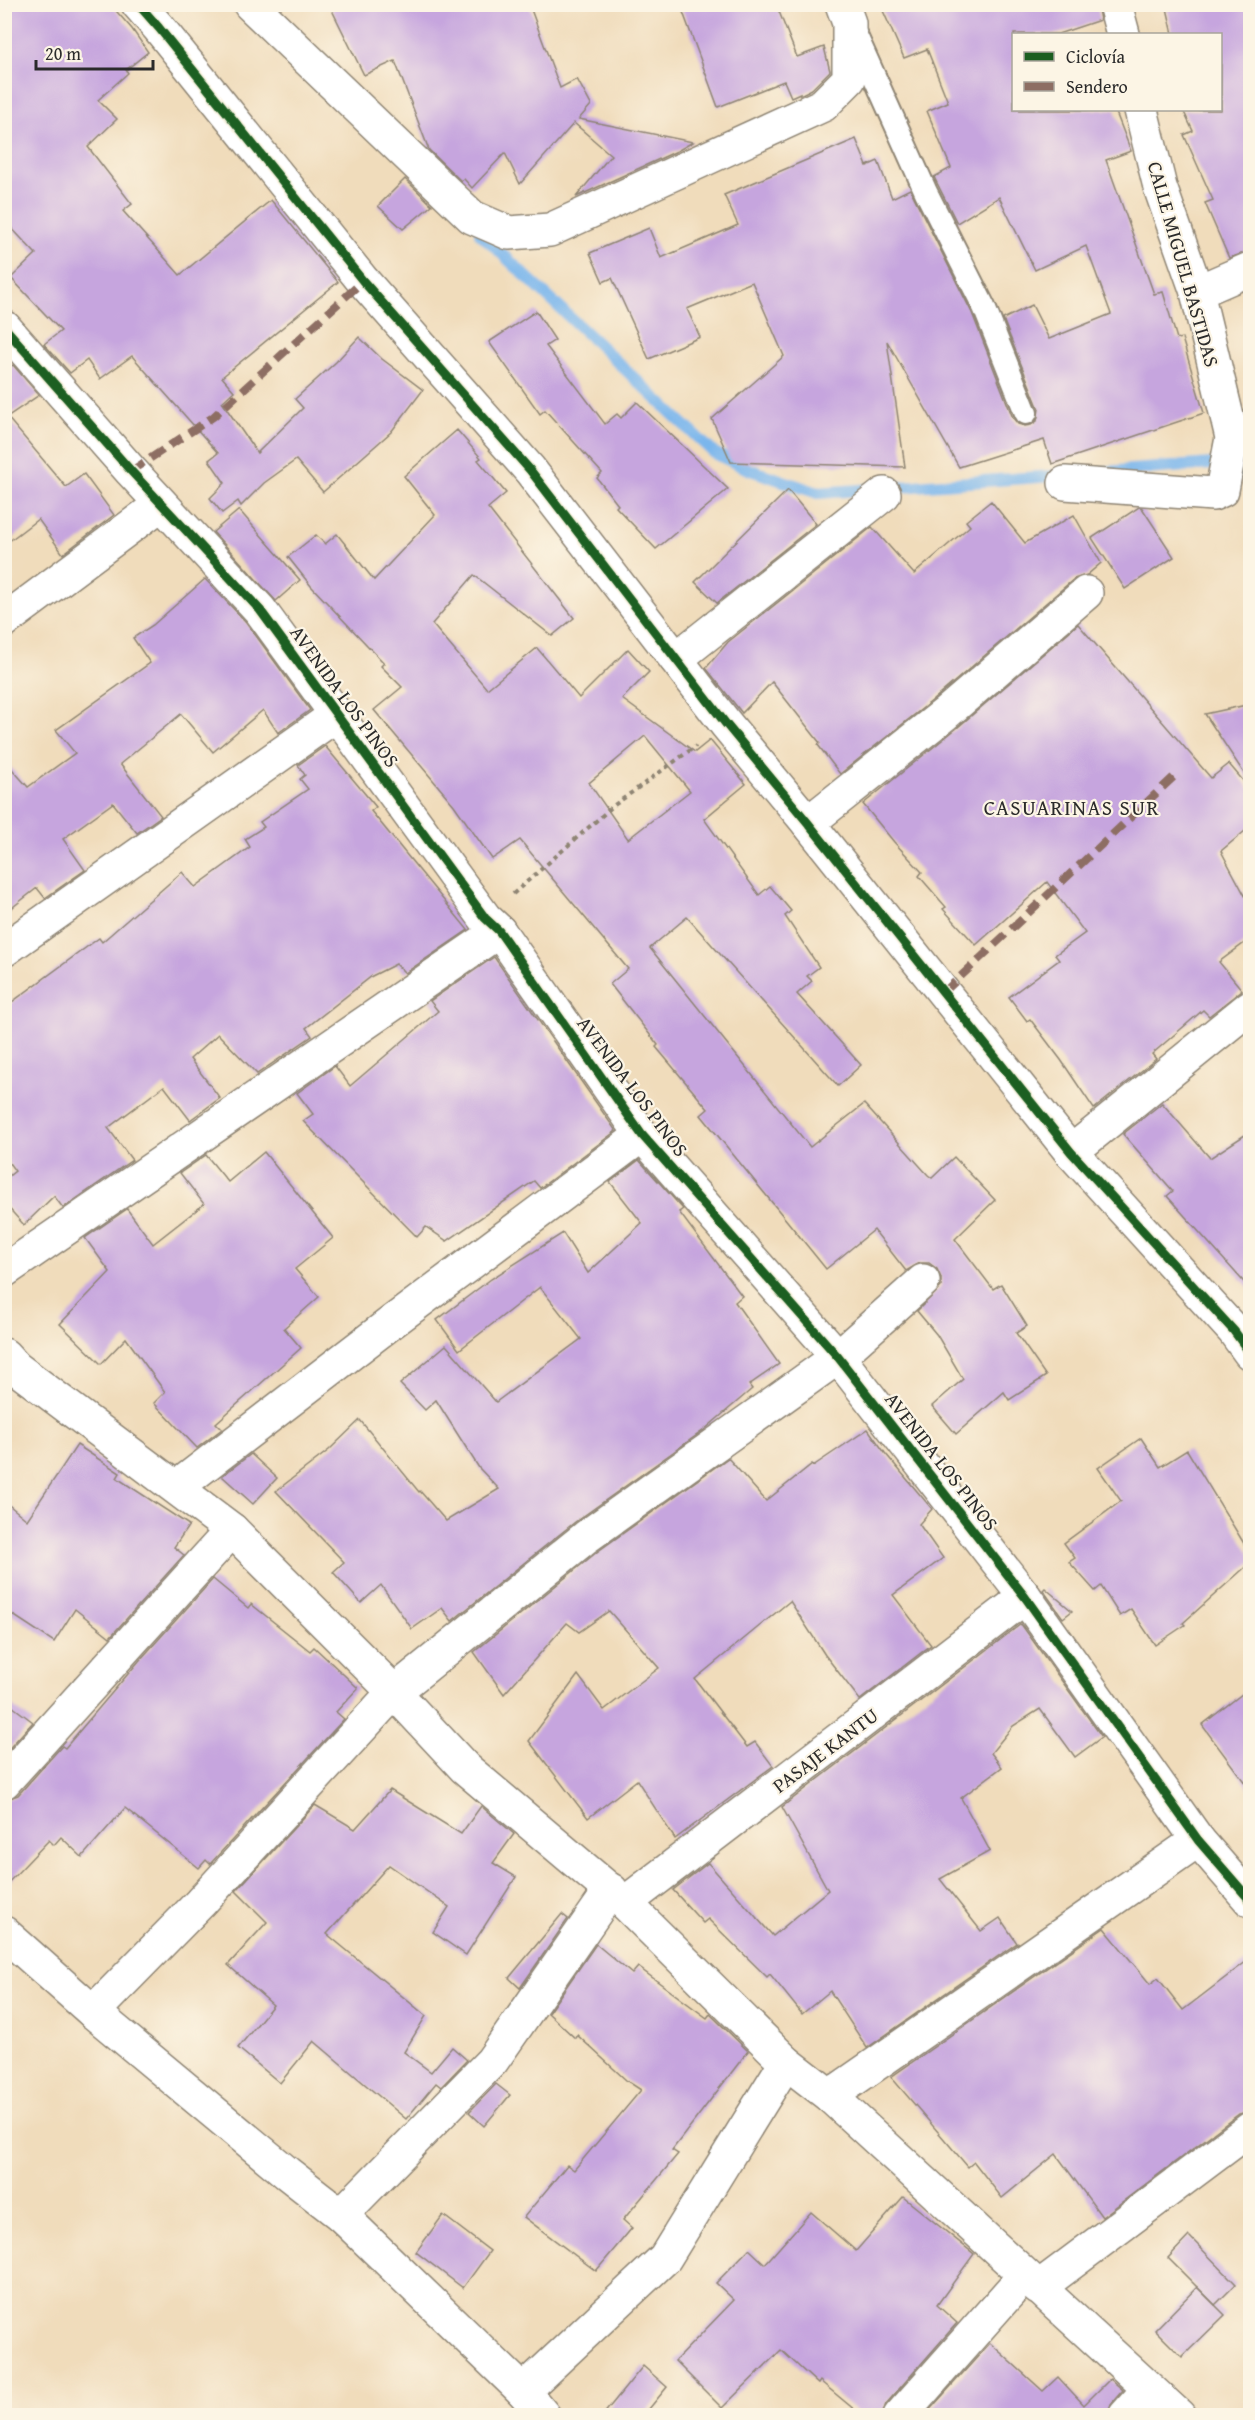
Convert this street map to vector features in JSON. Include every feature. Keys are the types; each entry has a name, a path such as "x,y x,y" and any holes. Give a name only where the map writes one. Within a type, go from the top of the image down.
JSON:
{"street":[{"path":"138,4 363,281 530,470 726,724 1071,1152 1245,1334"},
{"path":"250,4 472,217 509,233 550,230 823,105 849,79 846,14"},
{"path":"1115,4 1123,33"},
{"name":"CALLE MIGUEL BASTIDAS","path":"1141,111 1160,187 1197,292 1237,445"},
{"path":"1197,292 1251,269"},
{"name":"AVENIDA LOS PINOS","path":"7,336 260,610 492,925 642,1135 838,1357 1024,1597 1198,1840 1251,1900"},
{"path":"1065,483 1213,494 1222,490 1237,445"},
{"path":"676,659 884,494"},
{"path":"4,621 161,504"},
{"path":"808,823 945,714 1086,593"},
{"path":"4,950 336,716"},
{"path":"4,1271 492,925"},
{"path":"1071,1152 1251,1007"},
{"path":"177,1487 642,1135"},
{"path":"93,2012 200,1903 394,1692 586,1537 838,1357 923,1281"},
{"path":"8,1368 177,1487 232,1530 394,1692 465,1768 618,1896 786,2062 830,2096 1179,2415"},
{"path":"4,1782 232,1530"},
{"name":"PASAJE KANTU","path":"341,2215 492,2061 618,1896 1024,1597"},
{"path":"830,2096 1198,1840"},
{"path":"4,1933 93,2012 341,2215 523,2391 544,2415"},
{"path":"523,2391 664,2258 786,2062"},
{"path":"900,2415 1031,2282 1251,2129"},
{"path":"1125,2415 1149,2389"}],"lane":[{"path":"846,14 926,192 984,307 1026,413"}],"path":[{"path":"492,925 613,806 726,724"}],"building":[{"path":"4,4 110,4 148,52 126,70 128,73 98,100 117,119 88,147 132,204 123,211 180,275 271,200 338,282 222,377 234,391 222,402 257,453 303,408 295,399 336,362 359,337 382,359 423,390 391,432 323,492 296,460 264,483 241,506 238,501 222,513 210,498 225,483 209,460 218,453 132,356 100,379 87,360 70,373 44,344 61,331 11,278 36,254 4,220"},
{"path":"329,4 529,4 560,88 577,79 591,105 579,119 693,142 576,197 611,155 574,123 520,184 505,153 472,188 464,179 461,181 429,150 395,61 364,75"},
{"path":"680,4 776,4 797,57 824,47 830,71 812,89 800,95 800,93 791,97 784,81 718,107"},
{"path":"880,4 1097,4 1100,20 1061,33 1012,33 1012,111 1115,111 1131,151 1106,160 1154,294 1163,292 1177,339 1182,338 1204,413 1052,464 1044,440 959,467 887,341 905,467 731,462 712,419 784,356 752,282 687,309 700,337 649,359 612,278 603,282 590,253 649,228 661,258 738,225 724,195 856,139 867,166 878,161 892,198 910,189 972,313 1013,418 1018,424 1025,426 1037,421 1039,409 1003,319 1032,305 1049,339 1111,314 1086,246 1035,270 999,197 957,223 934,177 951,168 927,111 948,102 927,49 904,58"},
{"path":"1166,4 1251,4 1251,251 1229,258 1205,203 1213,200 1184,135 1193,131 1183,111 1222,111 1222,33 1173,33"},
{"path":"405,179 432,205 403,229 378,206"},
{"path":"536,311 555,340 546,346 605,424 617,414 621,418 637,402 728,489 656,549 616,507 618,505 597,478 602,473 545,410 540,414 489,342"},
{"path":"13,365 39,395 7,417 66,487 84,474 114,515 63,554 38,519 4,545 4,371"},
{"path":"457,430 481,458 478,460 506,493 488,508 574,618 552,636 474,575 432,624 487,689 537,648 579,698 628,649 649,672 622,699 695,752 710,740 746,784 704,819 759,895 770,886 791,911 785,916 819,967 807,976 812,981 797,994 861,1065 838,1086 687,917 650,948 810,1147 864,1104 932,1178 954,1157 995,1200 955,1239 993,1289 1001,1284 1027,1326 1016,1333 1046,1376 1009,1400 1004,1392 956,1434 932,1406 963,1379 937,1335 917,1311 941,1287 941,1278 937,1269 929,1263 920,1263 906,1271 874,1230 826,1269 701,1115 708,1109 656,1047 658,1045 610,984 628,969 520,840 492,859 454,805 374,710 402,687 381,666 384,663 311,586 288,557 316,535 325,544 337,534 374,580 435,515 404,476","holes":["645,736 690,791 628,839 589,783"]},
{"path":"788,490 816,524 717,603 695,582"},
{"path":"991,501 1025,543 1074,515 1101,563 1087,575 1074,579 933,700 840,774 818,745 820,743 772,682 742,713 706,668 728,642 872,527 914,574 970,526 966,521"},
{"path":"1139,507 1142,508 1174,557 1125,589 1092,538"},
{"path":"239,510 300,580 276,601 213,532"},
{"path":"205,579 246,622 310,710 278,733 263,710 213,752 181,714 120,764 161,816 137,833 113,803 63,839 85,870 45,898 37,888 4,914 4,760 28,787 75,753 56,730 150,663 133,638 153,625"},
{"path":"1078,624 1211,778 1229,764 1251,790 1251,826 1221,851 1251,907 1251,938 1219,962 1242,990 1209,1016 1203,1010 1152,1054 1156,1059 1094,1109 1030,1019 1027,1021 1009,997 1059,960 1055,955 1085,933 1047,882 976,945 943,909 946,907 919,876 922,872 863,804 957,728"},
{"path":"1251,704 1251,784 1205,714"},
{"path":"325,746 376,807 371,811 468,930 405,973 396,964 372,976 306,1028 312,1036 257,1074 218,1034 190,1059 220,1098 190,1120 164,1086 108,1128 132,1160 63,1208 54,1196 24,1225 4,1203 4,1180 15,1171 4,1156 4,1008 99,938 102,942 182,872 195,887 250,847 245,839 264,827 260,822 308,789 300,779 305,775 298,765"},
{"path":"494,957 616,1131 540,1188 534,1181 447,1241 426,1227 417,1237 303,1121 313,1114 297,1093 335,1066 350,1086 438,1011 430,1001"},
{"path":"1162,1103 1210,1158 1251,1131 1251,1290 1167,1196 1173,1191 1123,1134"},
{"path":"264,1152 333,1238 295,1269 319,1297 284,1328 301,1348 216,1423 222,1429 197,1448 154,1403 165,1392 126,1338 101,1364 60,1324 110,1272 85,1238 127,1209 153,1244 204,1204 180,1173 206,1155 228,1182"},
{"path":"639,1160 683,1209 679,1212 742,1296 735,1302 779,1364 749,1385 752,1389 704,1430 575,1522 452,1621 442,1608 412,1629 381,1585 361,1603 333,1572 344,1562 276,1491 329,1450 360,1420 446,1521 499,1489 479,1468 436,1400 425,1410 400,1384 446,1345 496,1402 581,1339 540,1287 459,1350 437,1320 491,1279 563,1233 588,1273 642,1223 610,1182"},
{"path":"868,1429 932,1509 919,1524 943,1558 893,1595 931,1645 860,1700 825,1655 790,1601 695,1679 747,1747 755,1742 773,1766 675,1839 637,1780 588,1818 529,1741 578,1675 604,1710 659,1668 609,1611 579,1632 567,1623 504,1694 474,1652 597,1552 728,1458 766,1501 812,1464 813,1466"},
{"path":"1141,1438 1160,1467 1187,1450 1251,1555 1251,1562 1183,1623 1185,1625 1155,1645 1131,1609 1120,1616 1101,1586 1095,1591 1069,1562 1075,1558 1064,1543 1121,1501 1098,1468"},
{"path":"77,1445 120,1473 117,1478 189,1525 174,1547 184,1555 110,1637 75,1609 54,1642 4,1609 4,1501 27,1520"},
{"path":"251,1454 277,1478 253,1504 222,1476"},
{"path":"213,1579 248,1608 251,1604 310,1651 314,1647 358,1688 336,1712 344,1719 210,1864 206,1860 199,1868 125,1808 82,1857 61,1837 54,1845 49,1840 4,1887 4,1800 18,1795 62,1746 65,1748"},
{"path":"1045,1588 1072,1611 1063,1618 1043,1590"},
{"path":"1021,1624 1102,1737 1075,1757 1040,1709 1013,1726 991,1753 1002,1767 961,1798 990,1851 940,1879 981,1931 1000,1918 1017,1943 867,2048 830,1991 802,2014 770,1974 767,1977 708,1919 703,1923 673,1890 708,1863 773,1936 828,1890 782,1807"},
{"path":"1251,1687 1251,1791 1202,1725"},
{"path":"4,1700 33,1722 4,1754"},
{"path":"390,1790 461,1834 481,1806 514,1834 493,1863 516,1877 466,1955 433,1932 449,1907 389,1865 327,1934 426,2016 404,2052 431,2072 452,2047 467,2060 441,2087 436,2083 406,2119 314,2041 280,2083 238,2048 273,2005 228,1965 267,1922 236,1891 315,1805 355,1829"},
{"path":"562,1914 568,1919 520,1988 509,1978"},
{"path":"1104,1928 1150,1984 1158,1978 1183,2010 1251,1958 1251,2111 1239,2114 1102,2217 1056,2154 1002,2198 974,2162 968,2167 891,2077"},
{"path":"596,1944 632,1974 638,1967 707,2018 710,2014 748,2051 672,2150 678,2154 623,2220 632,2228 596,2271 524,2217 567,2165 574,2170 641,2090 627,2081 577,2035 575,2038 548,2013"},
{"path":"496,2084 510,2095 484,2126 469,2112"},
{"path":"903,2197 974,2254 937,2305 957,2323 886,2404 882,2415 861,2415 820,2381 818,2384 781,2350 722,2408 675,2361 734,2300 716,2283 749,2249 765,2264 811,2212 856,2251"},
{"path":"443,2215 490,2251 463,2288 416,2252"},
{"path":"1189,2236 1236,2284 1215,2305 1168,2258"},
{"path":"1197,2287 1225,2315 1182,2357 1155,2330"},
{"path":"990,2343 1043,2391 1058,2377 1084,2405 1110,2379 1123,2390 1111,2404 1107,2415 925,2415"},
{"path":"643,2366 667,2387 644,2415 603,2415"}],"waterway":[{"path":"480,233 714,453 748,469 818,493 1066,475"},
{"path":"1104,472 1212,464 1250,477"}],"marked path":[{"path":"131,471 213,417 363,281"},
{"path":"944,992 1178,773"}],"cycle path":[{"path":"138,4 363,281 530,470 726,724 1071,1152 1234,1331 1250,1353"},
{"path":"4,327 131,471 260,610 485,918 499,931 642,1135 838,1357 1025,1597 1198,1840 1250,1900"}],"district":[{"name":"CASUARINAS SUR","path":"1072,807"}]}
